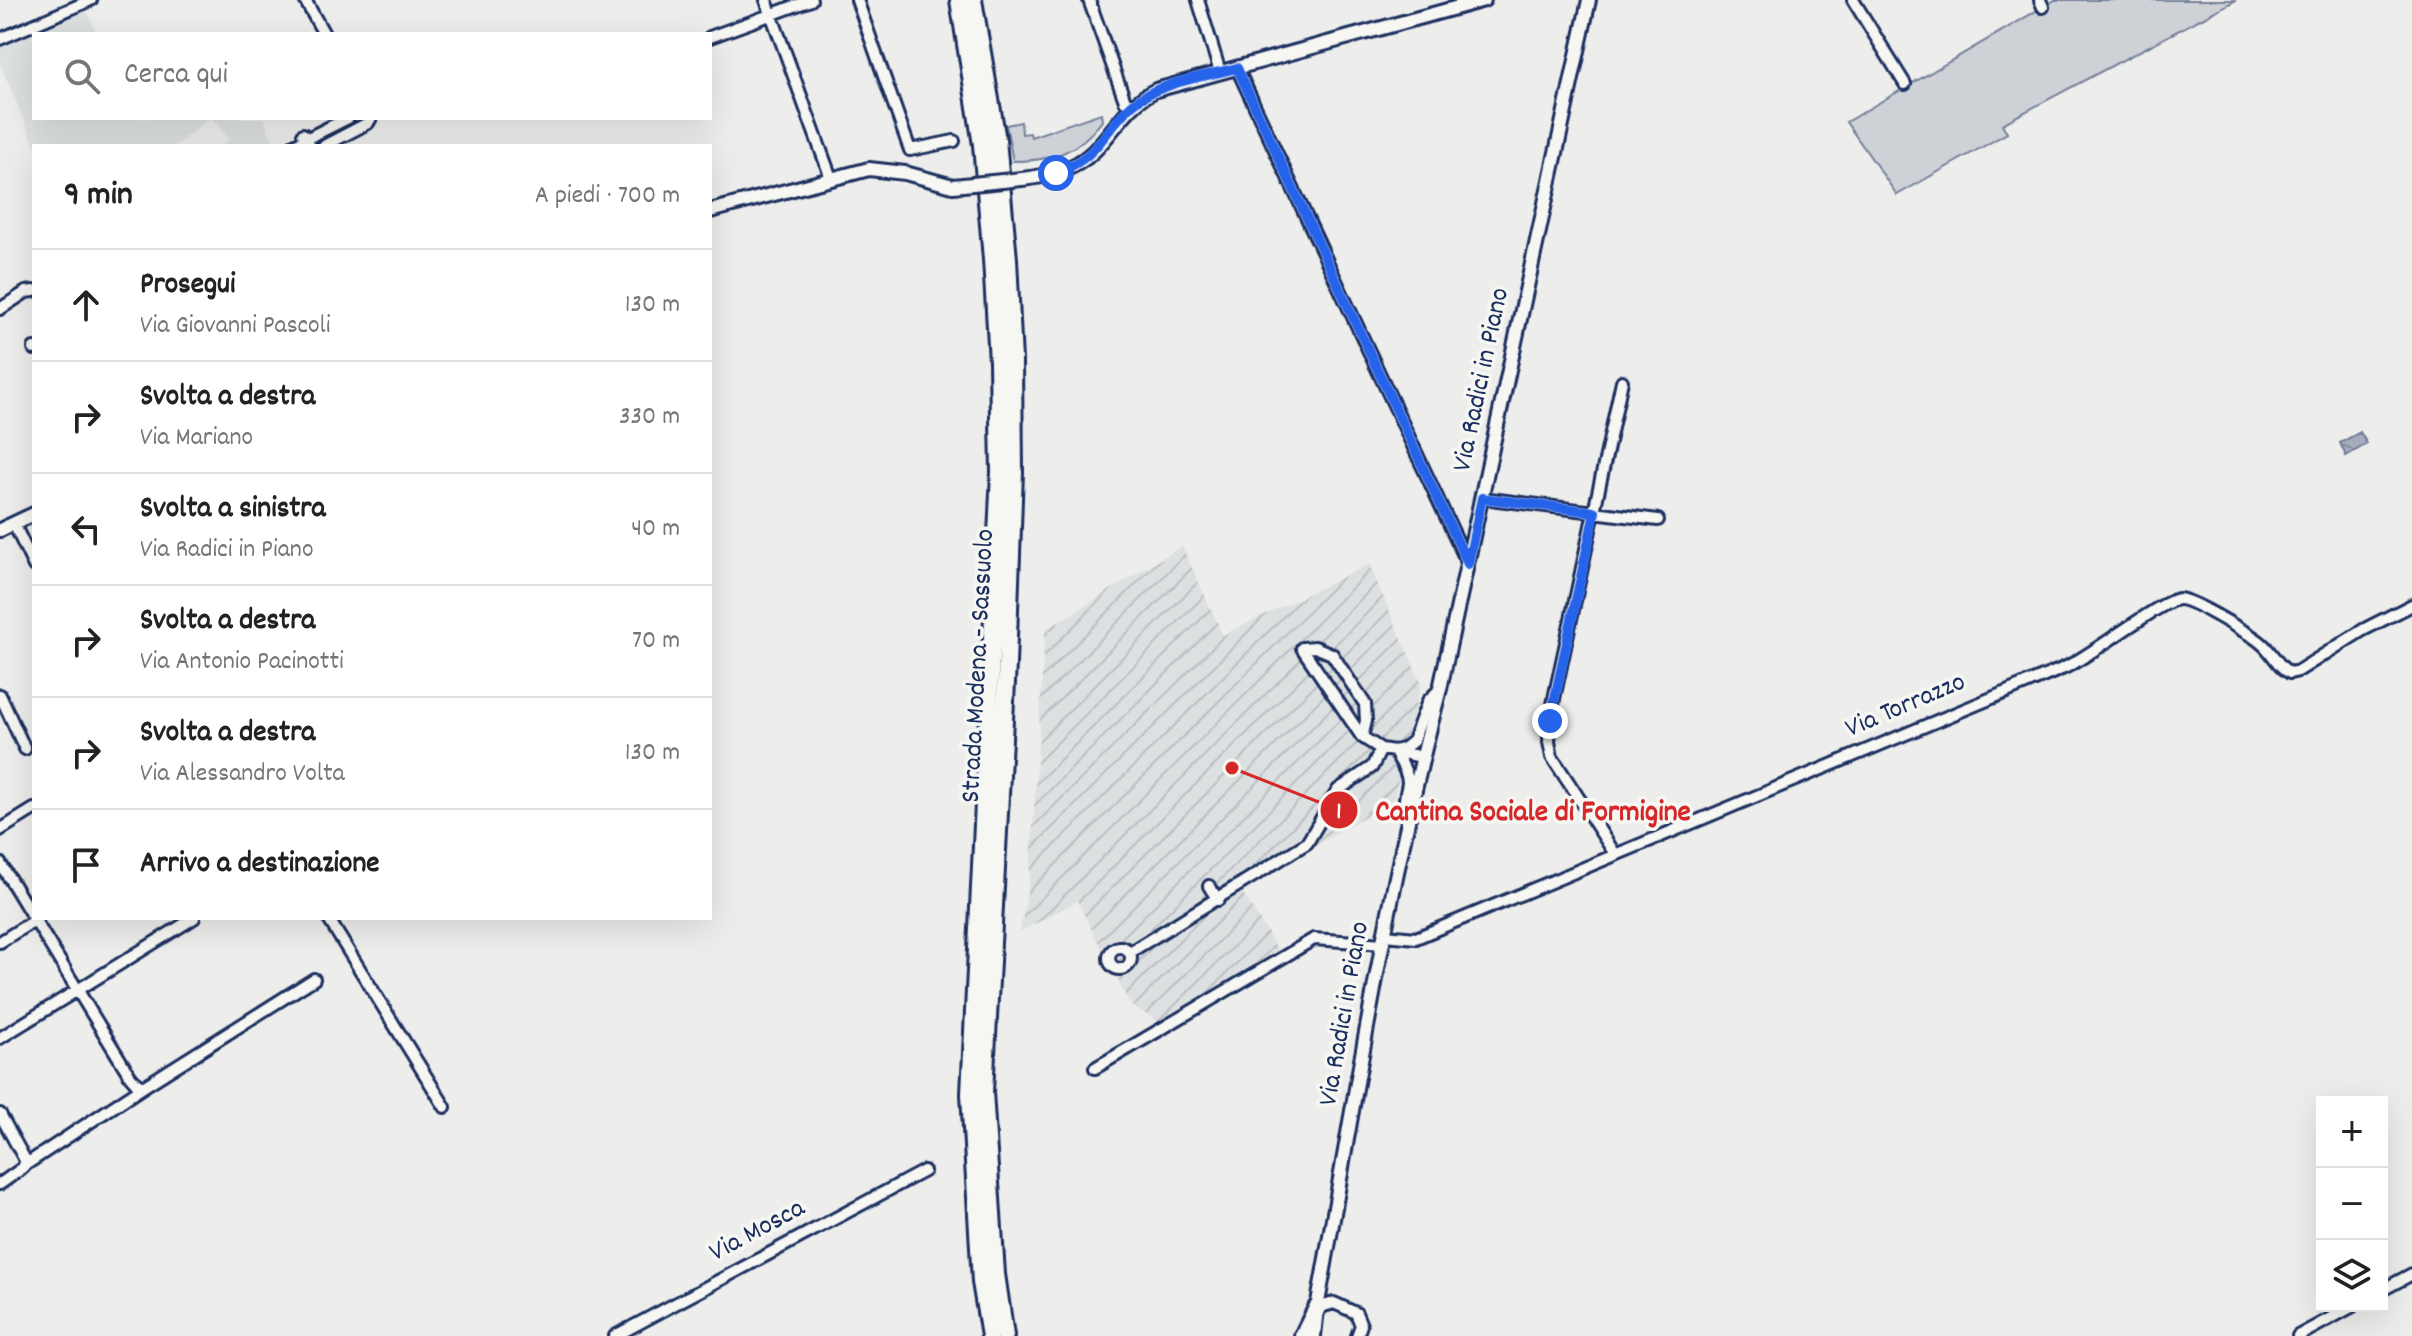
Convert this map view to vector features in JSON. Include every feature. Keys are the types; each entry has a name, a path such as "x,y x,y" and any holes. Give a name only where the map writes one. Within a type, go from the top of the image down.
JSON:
{"highway":[{"name":"Strada Modena - Sassuolo","path":"959,0 982,145 991,244 1000,440 970,1094 981,1282 990,1336"},
{"name":"Strada Modena - Sassuolo","path":"973,0 997,140 1013,361 1014,472 1007,664 984,1092 996,1274 1005,1336"},
{"path":"996,1274 1006,1296 1016,1336"},
{"path":"1303,1336 1317,1308"}],"street":[{"path":"0,39 91,0"},
{"path":"305,0 323,32"},
{"path":"766,0 831,178"},
{"path":"712,36 811,0"},
{"path":"857,0 910,150 954,141"},
{"path":"1089,0 1125,101 1133,104"},
{"path":"1198,0 1220,72"},
{"path":"712,210 869,169 887,170 953,186 1056,173 1085,159 1133,104 1156,90 1484,0"},
{"name":"Via Radici in Piano","path":"1314,1336 1384,940 1589,0"},
{"path":"1853,0 1905,84"},
{"path":"1237,68 1468,564"},
{"path":"306,140 344,120"},
{"path":"328,144 370,120"},
{"path":"0,309 30,292"},
{"path":"1615,854 1557,766 1549,742 1555,694 1622,381"},
{"path":"1482,498 1658,520"},
{"path":"0,530 32,515"},
{"path":"14,524 32,562"},
{"name":"Via Torrazzo","path":"1384,940 1416,938 2073,664 2176,599 2189,602 2254,638 2290,673 2412,605"},
{"path":"1362,737 1366,721 1365,704 1332,654 1315,647 1302,648 1362,737 1381,749 1422,757"},
{"path":"1394,751 1403,749 1413,741 1428,701 1440,689"},
{"path":"0,695 25,749"},
{"path":"1130,952 1307,843 1338,790 1372,767 1381,749"},
{"path":"1394,751 1406,772 1408,783 1404,801 1410,817"},
{"path":"0,830 32,810"},
{"path":"0,863 32,913"},
{"path":"1209,886 1218,900"},
{"path":"0,942 34,920"},
{"path":"37,920 76,991 130,1076 143,1087"},
{"path":"0,1038 191,920"},
{"path":"329,920 445,1107"},
{"path":"1095,1068 1314,939 1384,940"},
{"path":"0,1184 143,1087 314,979"},
{"path":"0,1114 24,1156 24,1166"},
{"name":"Via Mosca","path":"615,1336 924,1171"},
{"path":"2388,1287 2412,1274"},
{"path":"1317,1308 1334,1303 1356,1313 1361,1325 1357,1336"},
{"path":"2298,1336 2342,1312"}],"shaded area":[{"path":"2055,0 2236,0 2002,124 2007,133 1897,195 1846,122"},
{"path":"83,1 96,32 32,32 32,120 207,120 178,144 34,144 0,64 0,34"},
{"path":"1101,113 1102,121 1073,148 1052,157 1013,161 1006,125 1021,122 1022,134 1030,133 1031,137"},
{"path":"214,120 265,120 273,142 223,144 229,139"},
{"path":"1182,546 1223,635 1369,564 1421,683 1394,799 1241,890 1280,953 1164,1024 1131,1006 1077,901 1020,932 1030,876 1045,630"}],"water":[{"path":"2360,432 2367,444 2346,456 2340,443"}],"place":[{"name":"Cantina Sociale di Formigine","path":"1232,768"}],"route":[{"path":"1056,173 1094,151 1123,114 1147,94 1237,68 1468,564 1482,498 1595,512 1550,721"}]}
